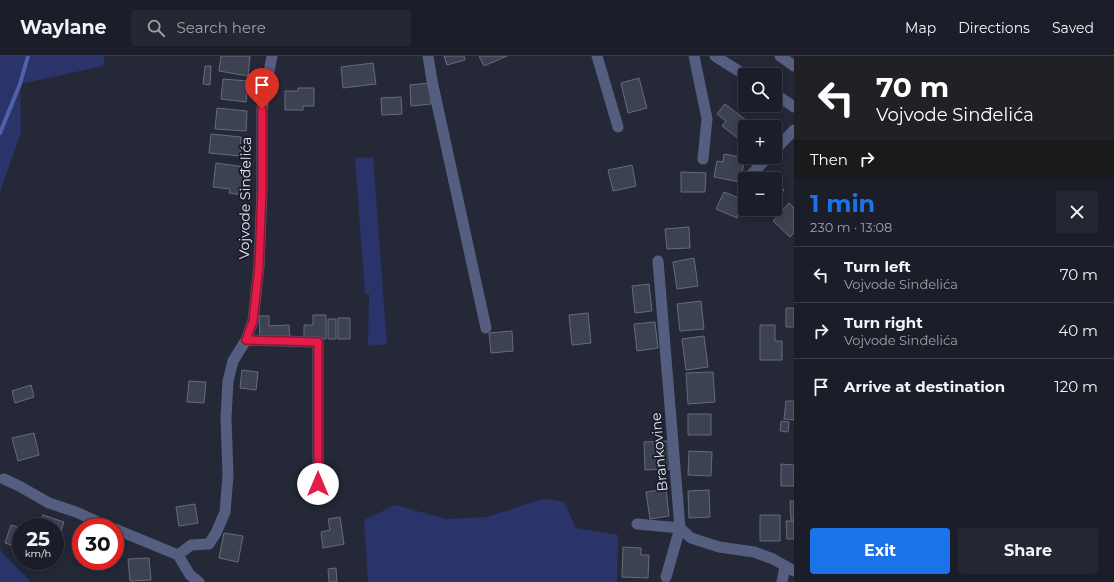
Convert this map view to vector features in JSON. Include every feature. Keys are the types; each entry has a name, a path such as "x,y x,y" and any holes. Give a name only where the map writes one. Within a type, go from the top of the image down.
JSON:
{"street":[{"name":"Vojvode Sinđelića","path":"178,555 191,545 209,544 216,533 225,512 228,475 226,418 228,381 233,361 246,340 253,321 258,274 262,190 262,109 272,56"},
{"path":"428,56 432,81 486,328"},
{"path":"597,56 618,127"},
{"path":"694,56 707,119 702,159"},
{"path":"715,56 738,71"},
{"path":"780,56 794,66"},
{"path":"782,99 794,107"},
{"path":"782,143 794,130"},
{"path":"754,172 761,164"},
{"name":"Brankovine","path":"658,261 680,528"},
{"path":"246,340 318,342 318,484"},
{"path":"4,479 49,503 89,518"},
{"path":"637,524 680,528 691,538 719,547 738,548 754,552 773,559 790,568 782,582"},
{"path":"666,577 680,528"},
{"path":"124,533 178,555 190,578 199,582"}],"shaded area":[{"path":"0,56 105,56 103,66 20,84 21,132 0,192"},
{"path":"373,157 387,344 368,346 369,294 365,294 355,158"},
{"path":"548,499 564,502 576,528 618,535 617,582 368,582 364,520 395,505 446,519 487,517 539,500"},
{"path":"0,550 12,562 12,570 19,570 31,582 0,582"}],"building":[{"path":"221,56 250,56 248,76 219,71"},
{"path":"444,56 464,56 465,60 447,65"},
{"path":"479,56 507,56 484,66"},
{"path":"373,63 376,84 343,88 341,67"},
{"path":"205,66 211,66 210,85 203,84"},
{"path":"639,78 647,108 628,113 621,83"},
{"path":"223,79 248,81 246,102 221,99"},
{"path":"430,83 431,104 411,106 410,85"},
{"path":"298,88 314,88 314,106 303,106 303,110 285,110 285,91 298,91"},
{"path":"401,97 402,114 382,115 381,98"},
{"path":"725,104 746,120 738,120 738,138 722,126 726,121 717,114"},
{"path":"217,108 247,111 246,131 215,129"},
{"path":"211,134 241,137 240,156 209,153"},
{"path":"724,154 738,157 738,164 744,164 742,172 738,172 738,182 714,177 717,161 723,162"},
{"path":"216,163 245,167 242,195 229,193 230,189 213,187"},
{"path":"632,165 636,186 613,191 608,170"},
{"path":"681,172 706,173 705,192 681,192"},
{"path":"724,192 738,198 737,218 716,209"},
{"path":"789,203 794,208 794,233 790,237 773,221 777,216 782,216 782,211"},
{"path":"689,227 690,248 667,249 665,229"},
{"path":"694,258 698,286 677,289 673,262"},
{"path":"649,284 652,311 635,313 632,286"},
{"path":"701,301 704,329 680,331 677,304"},
{"path":"786,308 794,308 794,327 786,327"},
{"path":"588,313 591,343 572,345 569,315"},
{"path":"313,315 326,315 326,339 304,338 304,325 313,325"},
{"path":"259,316 269,316 269,326 289,325 290,338 260,338"},
{"path":"338,318 350,318 350,339 338,339"},
{"path":"328,319 336,319 336,339 328,339"},
{"path":"655,322 658,348 637,351 634,324"},
{"path":"760,325 775,325 775,341 782,341 782,360 760,360"},
{"path":"512,331 513,351 491,353 489,333"},
{"path":"704,336 708,367 686,370 682,339"},
{"path":"242,370 258,372 256,390 240,388"},
{"path":"713,372 715,402 688,404 686,373"},
{"path":"189,381 206,382 204,403 187,402"},
{"path":"31,385 34,397 15,403 12,391"},
{"path":"786,401 794,401 794,420 784,419"},
{"path":"688,414 711,414 711,435 688,435"},
{"path":"781,421 789,422 788,432 780,431"},
{"path":"34,433 39,455 18,461 12,438"},
{"path":"668,441 670,469 645,470 644,442"},
{"path":"689,451 712,452 711,476 688,475"},
{"path":"781,464 794,465 794,486 781,486"},
{"path":"666,489 669,516 650,519 646,492"},
{"path":"709,490 710,517 689,518 688,491"},
{"path":"790,501 794,501 794,520 791,520"},
{"path":"195,504 198,523 179,526 176,507"},
{"path":"43,515 52,518 42,518"},
{"path":"760,515 780,515 780,541 760,541"},
{"path":"340,517 344,544 323,548 321,532 330,530 328,519"},
{"path":"786,521 794,521 794,539 787,539"},
{"path":"11,525 12,525 12,545 5,543"},
{"path":"224,533 243,536 238,562 219,558"},
{"path":"623,547 641,548 641,555 649,555 648,578 622,577"},
{"path":"149,558 151,580 130,581 128,559"},
{"path":"336,568 337,582 329,582 328,569"}],"waterway":[{"path":"0,133 20,84 28,56"}],"route":[{"path":"262,109 262,190 259,266 253,321 246,340 318,342 318,484"}]}
